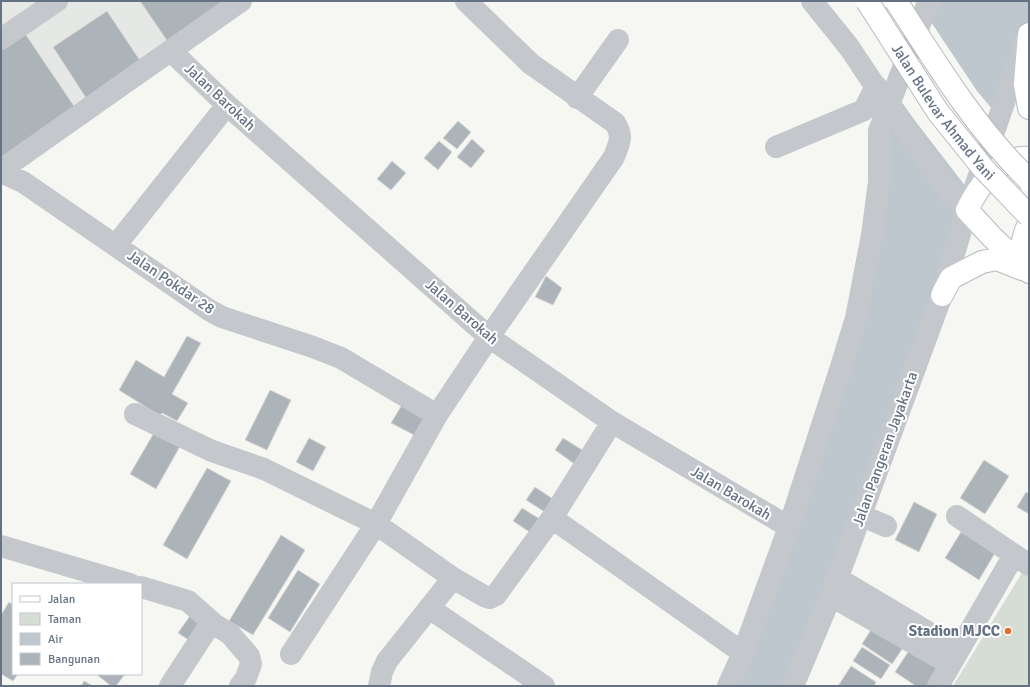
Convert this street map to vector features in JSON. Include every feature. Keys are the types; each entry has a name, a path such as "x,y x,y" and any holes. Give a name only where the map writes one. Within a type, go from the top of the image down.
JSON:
{"main road":[{"name":"Jalan Bulevar Ahmad Yani","path":"867,1 938,112 982,168 1029,216"},
{"name":"Jalan Bulevar Ahmad Yani","path":"896,1 957,94 997,144 1029,180"},
{"path":"1029,34 1025,84 1029,108"},
{"path":"1028,271 992,237 960,202 974,195 994,172 1005,164 1022,157 1029,158"},
{"path":"1028,271 1021,250 1024,235 1029,223"},
{"path":"942,295 951,278 982,262 997,260 1028,271"}],"street":[{"path":"1,39 57,1"},
{"path":"1,171 241,1"},
{"path":"292,654 376,524 437,415 488,337 614,157 621,139 620,131 615,123 577,98 531,64 466,1"},
{"path":"812,1 849,47 889,107 960,202"},
{"path":"728,686 742,653 789,527 856,318 872,235 879,182 879,131 930,1"},
{"name":"Jalan Pangeran Jayakarta","path":"793,686 834,587 942,295 960,202 1029,29"},
{"path":"577,98 618,40"},
{"name":"Jalan Barokah","path":"171,51 227,105 488,337 612,422 789,527"},
{"path":"776,147 864,110 876,86"},
{"path":"116,245 227,105"},
{"name":"Jalan Pokdar 28","path":"1,171 23,182 209,310 222,317 312,346 341,358 437,415"},
{"path":"135,414 212,451 264,469 376,524 453,578 490,598 496,595 552,518 612,422"},
{"path":"860,515 886,526"},
{"path":"938,686 954,657 1022,560 957,516"},
{"path":"552,518 742,653"},
{"path":"1,546 127,583"},
{"path":"379,686 382,672 387,661 453,578"},
{"path":"142,587 188,601 214,624 230,634 249,656 251,664 246,678 240,686"},
{"path":"834,587 954,657"},
{"path":"429,608 544,686"},
{"path":"170,686 205,632 214,624"}],"shaded area":[{"path":"1,1 253,1 1,171"}],"green space":[{"name":"Stadion MJCC","path":"1023,571 1029,575 1029,686 953,686"}],"water":[{"path":"930,1 1029,1 1029,29 793,686 728,686 841,367 879,131"}],"pier":[{"path":"923,10 977,91 998,116 973,196 893,90"}],"building":[{"path":"140,1 233,1 170,45"},
{"path":"107,11 141,62 86,98 53,47"},
{"path":"24,32 76,109 1,163 1,48"},
{"path":"458,121 471,132 457,149 443,138"},
{"path":"472,139 485,151 471,168 457,157"},
{"path":"439,141 452,152 438,170 424,158"},
{"path":"392,161 406,173 391,190 377,179"},
{"path":"546,276 562,288 553,305 535,297"},
{"path":"187,336 201,343 172,394 188,403 177,421 162,413 160,416 119,390 136,360 164,377"},
{"path":"270,390 291,400 267,450 245,440"},
{"path":"406,398 425,421 416,436 391,423"},
{"path":"158,426 183,441 156,489 130,474"},
{"path":"309,438 326,447 313,471 296,462"},
{"path":"563,438 584,451 576,465 555,450"},
{"path":"984,460 1009,476 985,514 960,498"},
{"path":"207,468 231,481 187,559 163,545"},
{"path":"535,487 556,501 548,514 526,500"},
{"path":"1026,492 1029,494 1029,514 1017,507"},
{"path":"914,502 937,514 919,552 895,540"},
{"path":"522,508 543,521 534,535 513,521"},
{"path":"961,532 995,553 979,580 945,558"},
{"path":"281,535 305,550 253,635 229,621"},
{"path":"298,570 320,584 290,632 268,618"},
{"path":"9,602 12,604 12,675 17,675 13,681 1,674 1,615"},
{"path":"192,613 206,622 192,642 178,633"},
{"path":"874,625 905,645 892,664 862,644"},
{"path":"862,647 890,665 881,679 853,661"},
{"path":"910,649 940,668 928,686 916,686 895,672"},
{"path":"851,666 876,682 874,686 838,686"},
{"path":"97,675 124,675 116,686 111,686"},
{"path":"84,681 93,686 81,686"}],"place":[{"name":"Stadion MJCC","path":"1008,631"}]}
